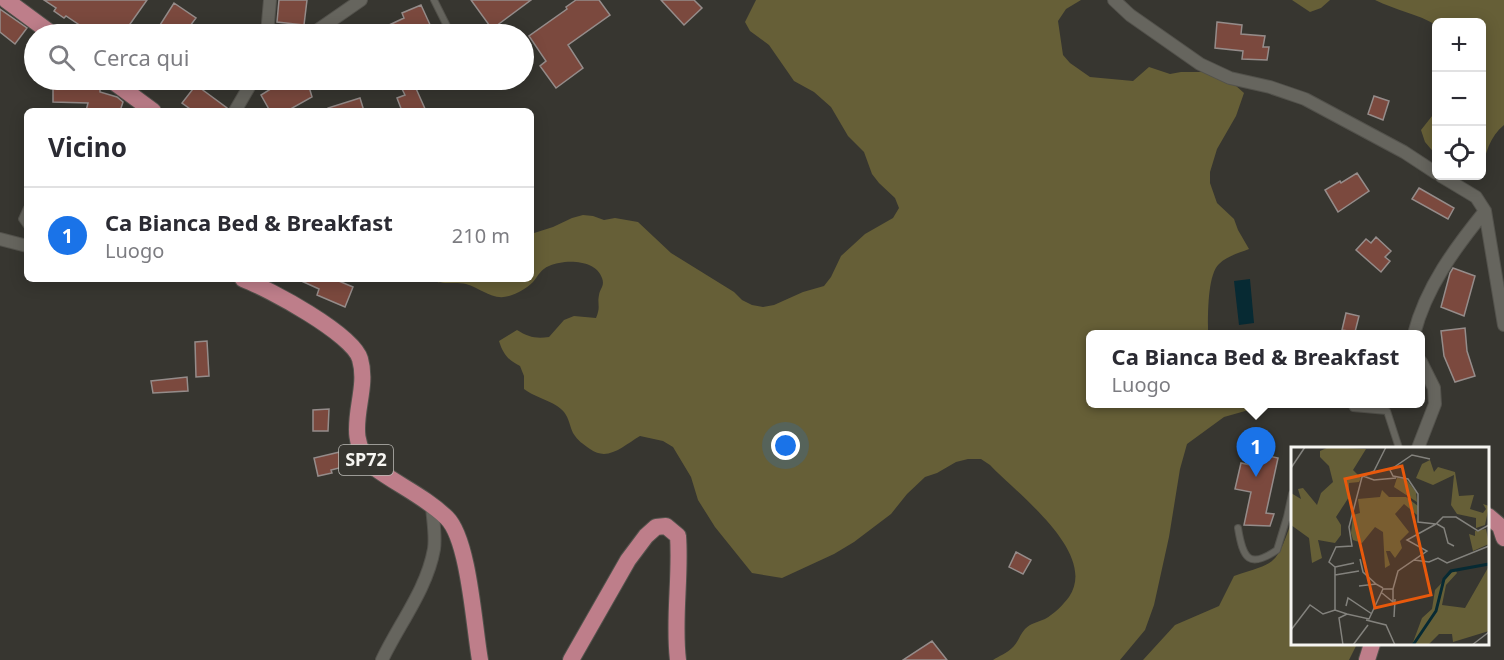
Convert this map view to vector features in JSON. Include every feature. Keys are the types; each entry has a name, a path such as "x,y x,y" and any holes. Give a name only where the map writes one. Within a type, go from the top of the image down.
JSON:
{"main road":[{"path":"6,0 38,24"},
{"path":"124,90 146,108"},
{"name":"SP72","path":"250,282 312,316 339,334 360,357 362,370 357,424 359,447 366,460 375,468 448,519 461,540 480,660"},
{"path":"1489,517 1500,526 1504,538"},
{"path":"571,660 637,547 656,527 666,526 678,536 680,555 675,639 678,660"},
{"path":"1366,660 1372,645"}],"street":[{"path":"268,24 270,0"},
{"path":"326,24 361,0"},
{"path":"1114,0 1130,15 1200,64 1230,78 1270,87 1305,99 1432,170"},
{"path":"238,108 248,90"},
{"path":"1448,180 1476,197 1485,211 1504,325"},
{"path":"1415,330 1442,268 1485,211"},
{"path":"0,238 24,245"},
{"path":"1418,447 1435,404 1434,388 1425,370"},
{"path":"382,660 419,590 431,561 435,547 432,507"}],"lane":[{"path":"435,0 446,24"},
{"path":"1353,408 1387,411 1399,447"},
{"path":"1238,528 1240,544 1246,557 1254,561 1264,559 1277,550 1290,518"}],"shaded area":[{"path":"756,0 1081,0 1066,9 1058,21 1063,55 1090,77 1133,81 1149,67 1170,74 1204,72 1235,85 1244,93 1236,116 1217,149 1210,172 1210,183 1217,203 1234,219 1249,249 1226,259 1215,270 1209,297 1208,330 1086,330 1086,408 1256,408 1224,417 1187,444 1180,469 1169,537 1154,605 1145,630 1120,660 993,660 1012,648 1027,627 1052,615 1069,597 1075,580 1073,562 1064,543 1034,507 981,459 956,462 925,477 891,514 854,542 782,578 752,573 715,527 698,500 691,477 673,447 663,441 640,436 615,451 597,453 575,436 567,417 560,408 524,389 524,376 520,366 506,356 499,341 517,330 532,337 549,337 564,320 574,316 596,318 603,283 599,272 579,262 563,262 549,266 534,281 534,233 583,215 604,220 615,218 638,222 671,253 734,292 742,300 763,307 824,286 841,256 865,234 893,218 899,208 895,198 872,174 864,152 848,136 831,107 814,92 794,81 769,45 750,31 745,22"},
{"path":"1292,0 1330,0 1321,8 1310,12"},
{"path":"1375,0 1504,0 1504,125 1495,134 1486,155 1486,18 1432,18 1432,23"},
{"path":"1432,116 1432,150 1425,142 1421,130"},
{"path":"438,282 533,282 525,289 503,297 497,297 461,283"},
{"path":"1290,526 1291,645 1356,645 1349,660 1143,660 1175,625 1219,606 1234,576 1271,562 1281,550"}],"water":[{"path":"1250,279 1254,323 1239,325 1234,281"}],"building":[{"path":"44,0 147,0 130,24 78,24 54,11 56,8"},
{"path":"279,0 307,0 304,24 277,22"},
{"path":"471,0 531,0 499,24 488,24"},
{"path":"576,0 599,0 610,15 568,45 583,68 556,88 540,66 546,61 534,43 534,32 567,9 566,7"},
{"path":"661,0 694,0 702,8 684,25"},
{"path":"174,3 196,18 192,24 161,24"},
{"path":"421,5 430,24 391,24 404,18 402,13"},
{"path":"0,9 24,26 24,32 15,44 0,32"},
{"path":"1217,22 1242,25 1241,34 1265,36 1263,47 1269,47 1267,60 1242,59 1243,51 1215,48"},
{"path":"53,90 100,90 123,102 121,108 87,108 88,103 53,102"},
{"path":"192,90 203,90 227,108 189,108 182,103"},
{"path":"269,90 310,90 312,97 292,108 268,108 261,95"},
{"path":"402,90 417,90 425,108 401,108 397,98 405,95"},
{"path":"1374,96 1389,101 1383,120 1368,114"},
{"path":"360,98 363,108 328,108"},
{"path":"1357,173 1369,191 1338,212 1325,190"},
{"path":"1419,188 1454,208 1448,219 1412,199"},
{"path":"1376,237 1391,251 1385,257 1390,261 1381,272 1356,250 1366,239 1371,243"},
{"path":"1453,268 1475,276 1464,316 1441,307"},
{"path":"304,282 341,282 353,287 345,307 317,295 319,289"},
{"path":"1346,313 1359,316 1356,330 1342,330"},
{"path":"1465,328 1467,351 1475,376 1455,382 1444,356 1441,331"},
{"path":"207,341 209,376 196,377 195,342"},
{"path":"187,377 188,391 153,393 151,381"},
{"path":"329,409 328,431 313,431 313,410"},
{"path":"344,451 347,466 318,476 314,458"},
{"path":"1254,453 1278,458 1266,513 1274,514 1270,526 1244,525 1251,492 1235,489 1241,463 1251,465"},
{"path":"1016,552 1031,560 1023,574 1009,567"},
{"path":"932,641 947,660 903,660"}],"place":[{"name":"Ca Bianca Bed & Breakfast","path":"1256,477"}]}
